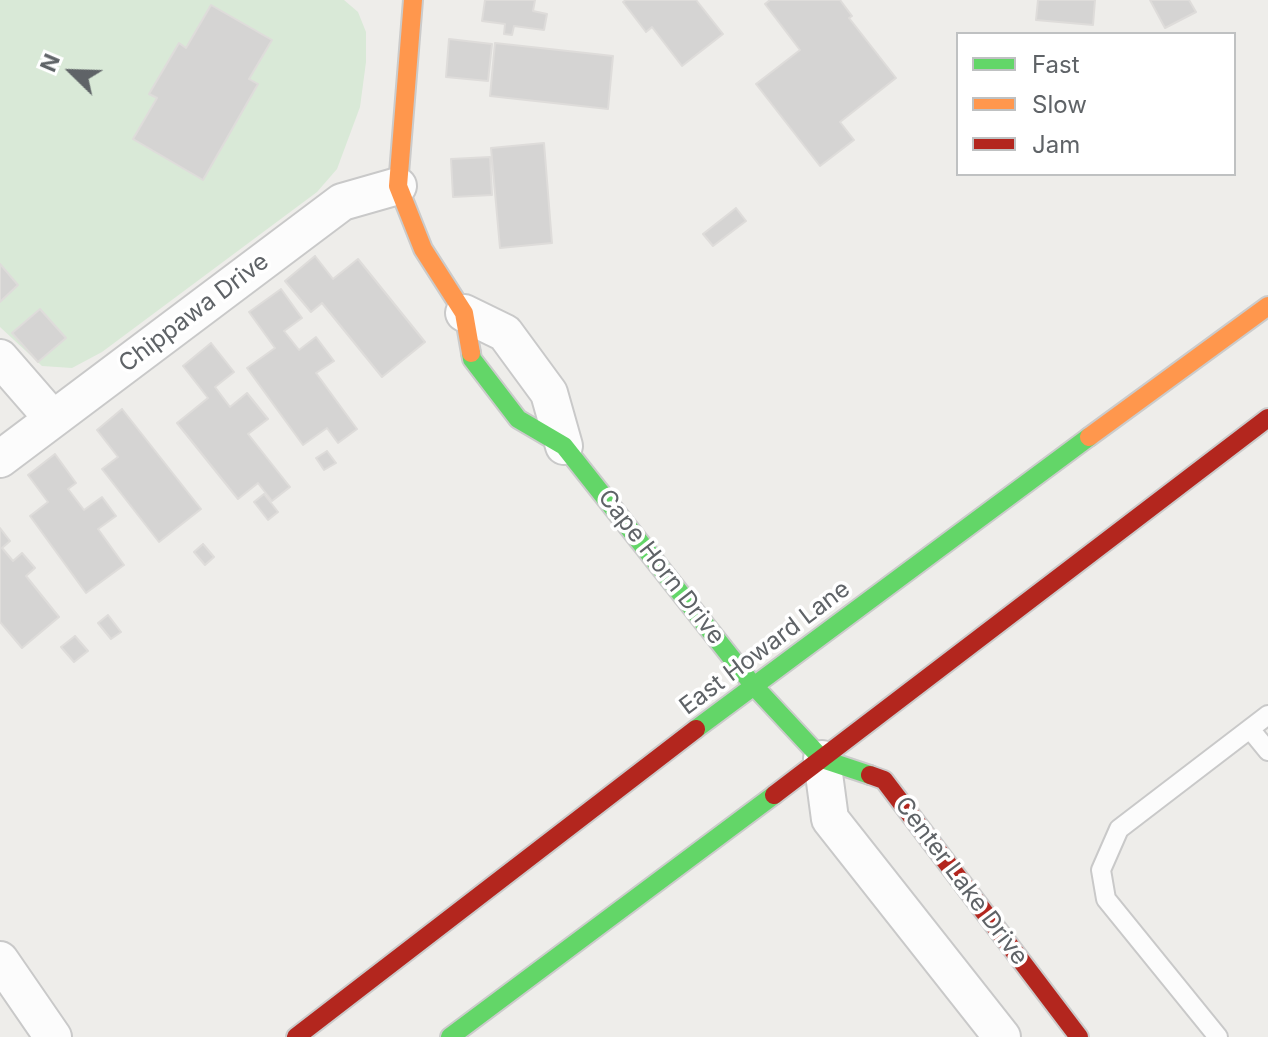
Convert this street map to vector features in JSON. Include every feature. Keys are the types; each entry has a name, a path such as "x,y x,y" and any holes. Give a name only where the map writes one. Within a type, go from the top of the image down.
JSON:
{"main road":[{"path":"413,0 398,186 423,249 464,313"},
{"name":"East Howard Lane","path":"296,1037 753,685 1268,306"},
{"name":"Cape Horn Drive","path":"464,313 472,359 518,419 564,446 753,685 822,759"},
{"path":"450,1037 822,759 1268,418"},
{"name":"Center Lake Drive","path":"822,759 884,780 1079,1037"}],"street":[{"name":"Chippawa Drive","path":"0,459 342,202 398,186"},
{"name":"Cape Horn Drive","path":"464,313 505,333 549,393 564,446"},
{"path":"0,358 53,419"},
{"path":"822,759 830,819 1002,1037"},
{"path":"0,960 53,1037"}],"lane":[{"path":"1218,1037 1106,899 1101,870 1119,829 1268,715"},
{"path":"1250,729 1268,751"}],"green space":[{"path":"0,0 344,0 358,12 366,32 366,62 360,107 337,169 317,192 102,352 72,368 42,366 0,327"}],"building":[{"path":"485,0 535,0 533,11 547,14 544,30 514,26 512,35 504,34 505,24 482,21"},
{"path":"696,0 723,34 682,66 652,27 646,32 623,2"},
{"path":"770,0 840,0 852,16 849,18 896,78 840,122 854,140 820,166 756,84 800,50 765,4"},
{"path":"1038,0 1095,0 1093,25 1036,20"},
{"path":"1150,0 1189,0 1196,12 1165,28"},
{"path":"211,5 272,40 249,79 258,84 203,180 133,139 157,98 149,94 179,43 186,48"},
{"path":"449,39 492,44 488,81 446,77"},
{"path":"495,43 613,56 608,109 490,96"},
{"path":"544,143 552,243 500,248 491,148"},
{"path":"490,157 492,195 453,197 451,159"},
{"path":"736,208 746,221 713,246 703,234"},
{"path":"315,256 333,279 358,259 425,342 382,377 322,303 311,312 285,281"},
{"path":"0,264 18,285 0,302"},
{"path":"281,289 302,318 284,331 299,350 316,337 334,361 316,373 357,429 338,443 327,428 303,445 247,368 275,348 249,312"},
{"path":"40,309 66,338 38,362 12,333"},
{"path":"211,343 234,372 215,387 230,407 247,393 268,419 248,434 290,487 272,501 258,483 238,499 177,423 208,398 183,366"},
{"path":"122,409 201,509 159,542 102,469 118,457 97,430"},
{"path":"327,451 336,463 324,470 316,458"},
{"path":"55,454 76,483 68,489 84,510 102,497 116,516 98,529 124,565 86,593 30,516 48,502 28,475"},
{"path":"264,494 278,512 268,520 254,502"},
{"path":"0,528 10,541 2,548 13,561 22,553 35,568 26,576 59,617 22,648 0,622"},
{"path":"203,544 214,557 205,565 194,552"},
{"path":"108,615 121,632 111,639 98,623"},
{"path":"75,636 88,651 74,662 61,647"}],"traffic: fast":[{"path":"471,353 472,359 518,419 564,446 753,685 822,759 870,775"},
{"path":"696,729 1089,437"},
{"path":"450,1037 774,795"}],"traffic: slow":[{"path":"413,0 398,186 423,249 464,313 471,353"},
{"path":"1089,437 1268,306"}],"traffic: jam":[{"path":"774,795 1268,418"},
{"path":"296,1037 696,729"},
{"path":"870,775 884,780 1079,1037"}]}
